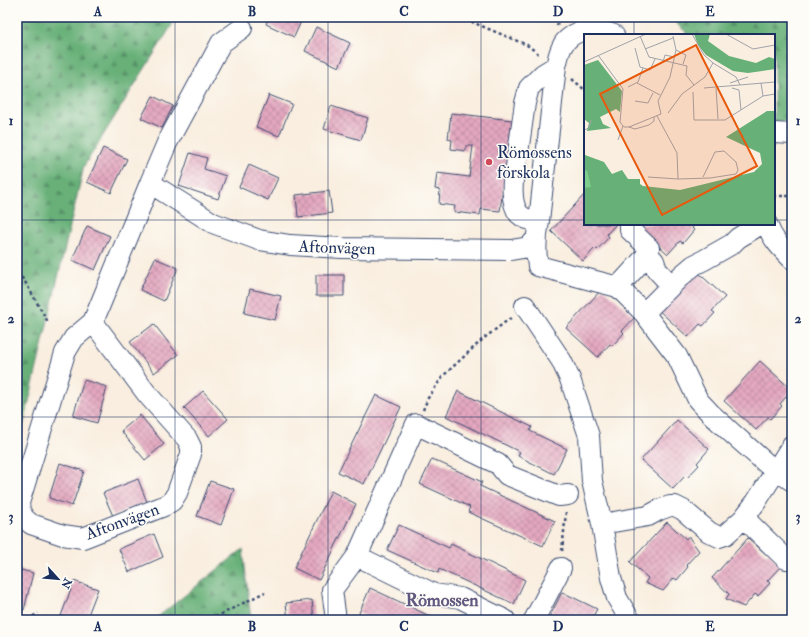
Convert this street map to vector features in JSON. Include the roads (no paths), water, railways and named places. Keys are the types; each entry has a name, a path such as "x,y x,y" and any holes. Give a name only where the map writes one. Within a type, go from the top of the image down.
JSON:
{"street":[{"path":"612,34 606,31 590,30 575,25 572,35 563,44 556,66 538,230 536,254 538,266 618,287 644,314 676,356 698,400 712,415 767,464 792,481"},
{"name":"Aftonvägen","path":"93,322 147,394 187,439 191,447 191,454 177,493 172,502 83,538 63,535 31,524 24,518 20,511 19,503 64,353 74,338 93,322 167,142 221,43 242,28"},
{"path":"538,230 531,221 519,214 515,206 513,196 513,175 516,168 525,103 529,88 542,74 556,66"},
{"path":"775,133 792,134"},
{"name":"Aftonvägen","path":"150,183 213,223 258,240 290,245 342,248 511,250 529,247 538,230"},
{"path":"618,287 648,254 649,248 630,230 630,225"},
{"path":"644,314 671,285 694,265 732,244 738,238 760,225"},
{"path":"767,225 769,231 777,244 792,259"},
{"path":"648,254 654,261 657,270 671,285"},
{"path":"525,306 561,360 570,380 589,436 592,481 602,524 611,578 617,598 630,620"},
{"path":"336,620 332,590 357,556 416,424 498,464 507,475 559,496 568,495"},
{"path":"602,524 648,516 659,510 670,506 675,506 683,510 709,532 719,537 725,536 744,518 756,502 792,445"},
{"path":"744,518 786,559 792,558"},
{"path":"357,556 434,594 460,598 505,620"},
{"path":"534,620 561,568"}],"place":[{"name":"Römossens förskola","path":"489,162"}],"district":[{"name":"Römossen","path":"442,600"}]}
